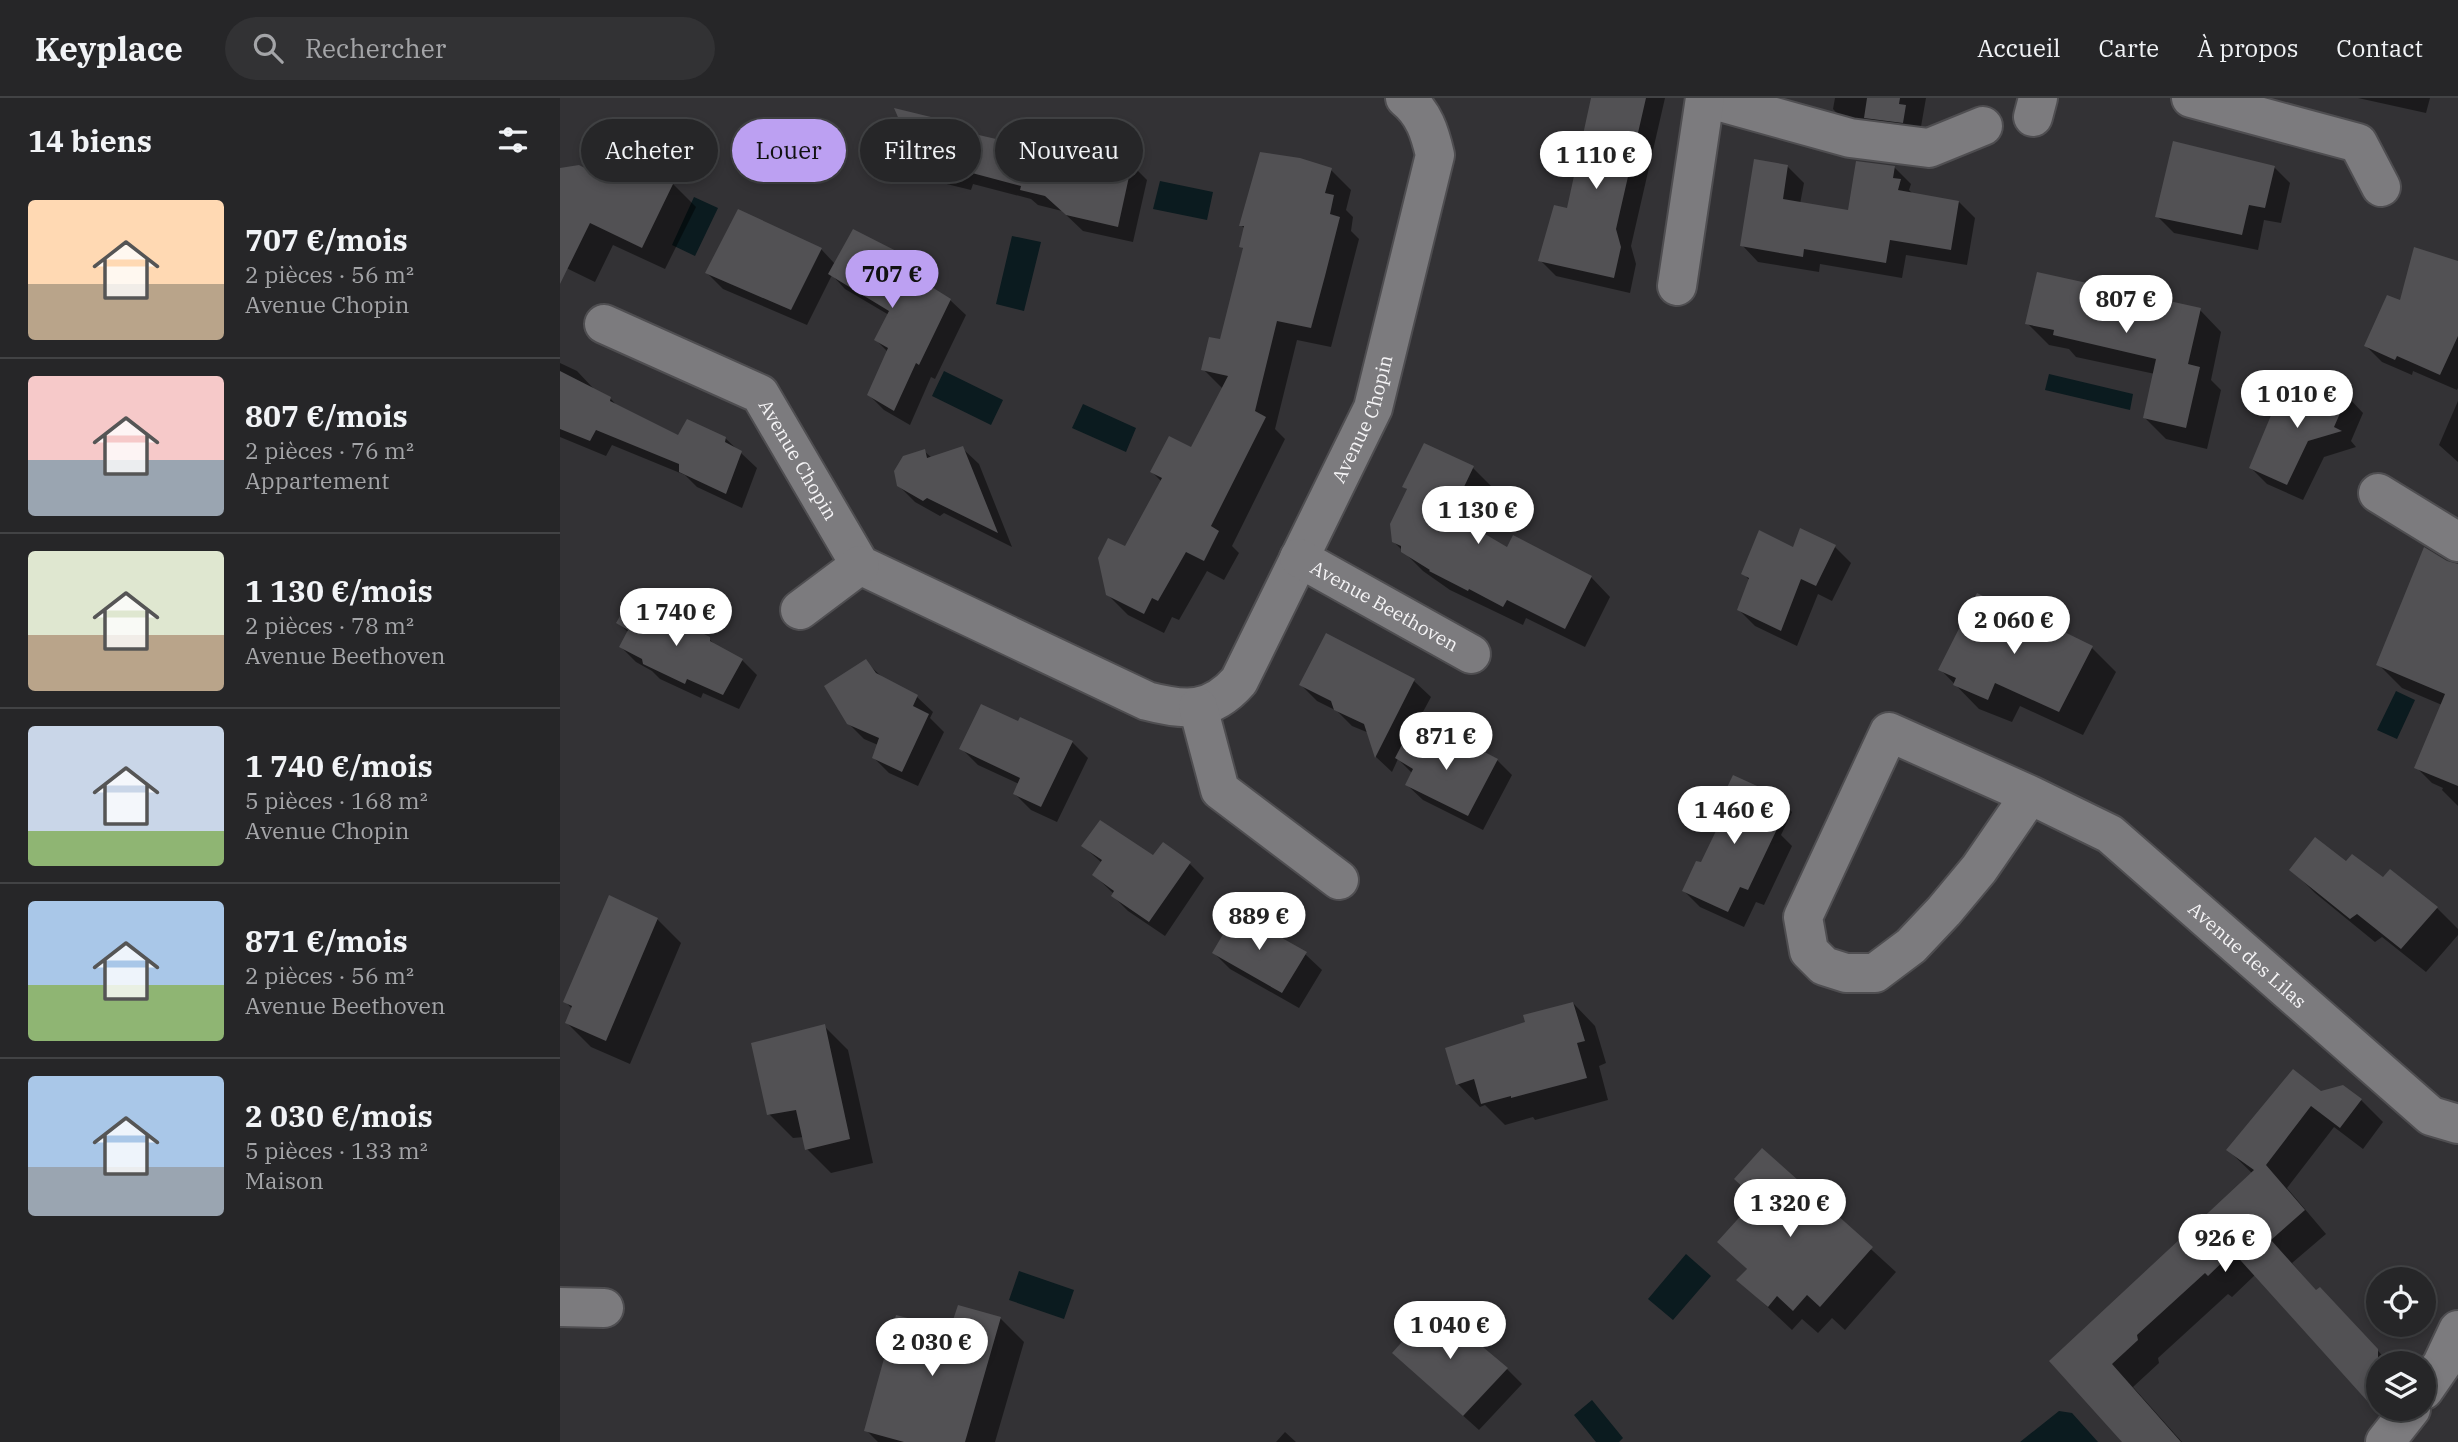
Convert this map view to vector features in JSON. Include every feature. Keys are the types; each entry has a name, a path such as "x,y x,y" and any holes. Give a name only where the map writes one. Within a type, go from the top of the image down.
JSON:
{"street":[{"name":"Avenue Chopin","path":"604,324 760,394 860,565 1147,701 1174,708 1198,707 1225,697 1239,681 1373,408 1435,155 1429,127 1405,98"},
{"path":"1677,286 1705,98 1850,138 1929,148 1983,126"},
{"path":"2191,98 2358,143 2381,187"},
{"path":"2378,493 2458,542"},
{"name":"Avenue Beethoven","path":"1299,558 1471,654"},
{"path":"800,610 860,565"},
{"path":"1198,707 1220,790 1339,880"},
{"name":"Avenue des Lilas","path":"2030,794 1979,869 1944,911 1911,946 1875,973 1846,973 1824,966 1809,951 1803,917 1889,732 2030,794 2110,834 2431,1116 2458,1124"},
{"path":"560,1307 604,1308"},
{"path":"2436,1373 2458,1330"},
{"path":"2385,1442 2402,1421"}],"shaded area":[{"path":"1160,181 1213,192 1207,220 1153,209"},
{"path":"694,197 718,208 695,256 672,245"},
{"path":"1012,236 1041,242 1024,311 996,304"},
{"path":"944,371 1003,400 991,425 932,396"},
{"path":"2049,374 2133,394 2130,410 2045,390"},
{"path":"1083,404 1136,428 1126,452 1072,428"},
{"path":"2396,691 2415,700 2397,739 2377,730"},
{"path":"1686,1254 1711,1276 1673,1320 1648,1299"},
{"path":"1019,1271 1074,1290 1064,1319 1009,1300"},
{"path":"1592,1400 1623,1438 1619,1442 1596,1442 1574,1415"},
{"path":"2059,1411 2072,1413 2098,1442 2020,1442"}],"building":[{"path":"1591,98 1646,98 1616,229 1621,247 1614,278 1538,261 1554,205 1567,208"},
{"path":"1867,98 1900,98 1899,104 1906,105 1903,123 1864,118"},
{"path":"894,108 939,119 899,119"},
{"path":"981,136 995,139 995,179 981,175"},
{"path":"2173,141 2275,166 2265,208 2249,205 2242,235 2155,217"},
{"path":"1260,152 1300,158 1332,168 1325,193 1334,195 1330,214 1340,217 1311,328 1277,321 1255,411 1266,417 1211,526 1219,531 1204,561 1186,552 1158,601 1152,598 1144,614 1106,595 1098,558 1108,538 1125,546 1162,478 1150,472 1169,436 1191,447 1228,376 1201,370 1209,337 1220,339 1243,248 1239,247 1244,226 1239,226"},
{"path":"1754,159 1788,165 1783,199 1848,210 1856,161 1895,166 1893,178 1901,179 1898,190 1959,201 1951,250 1890,240 1886,263 1804,249 1803,257 1740,246"},
{"path":"581,166 581,182 674,182 642,248 590,223 560,284 560,168"},
{"path":"1006,182 1128,182 1118,227 1066,215 1045,196 1020,190 1021,186"},
{"path":"738,209 822,248 791,310 705,273"},
{"path":"853,229 910,258 903,269 951,299 919,365 916,363 894,411 867,395 888,348 874,340 889,311 828,274"},
{"path":"2414,247 2458,261 2458,336 2440,375 2397,356 2395,360 2364,346 2387,295 2400,300"},
{"path":"2037,272 2201,308 2188,364 2200,367 2186,428 2143,418 2156,359 2053,335 2054,330 2025,324"},
{"path":"560,371 611,397 610,401 678,435 687,419 726,437 725,442 742,451 726,494 679,472 679,464 596,430 590,441 560,429"},
{"path":"2307,377 2348,395 2334,427 2342,431 2308,441 2287,485 2249,468 2277,401 2294,408"},
{"path":"1424,443 1474,466 1451,514 1507,547 1513,535 1592,576 1565,629 1507,600 1503,607 1469,589 1468,591 1429,571 1401,552 1401,546 1392,542 1390,524 1407,489 1402,487"},
{"path":"963,446 998,533 927,498 923,501 897,486 894,471 903,456 925,449 927,458"},
{"path":"1800,528 1836,545 1816,586 1801,579 1781,631 1737,610 1749,578 1741,574 1759,530 1793,547"},
{"path":"2424,547 2447,561 2458,564 2458,786 2414,768 2445,694 2376,665"},
{"path":"1977,593 2043,627 2046,623 2093,646 2059,712 1995,683 1988,700 1953,685 1956,678 1938,670"},
{"path":"631,597 710,637 710,641 743,659 723,695 687,679 685,684 643,664 642,659 619,647 628,630 616,623"},
{"path":"1326,633 1415,679 1375,758 1364,724 1334,710 1331,701 1299,685"},
{"path":"866,659 876,673 918,695 913,706 929,714 902,772 872,758 879,738 847,724 824,686"},
{"path":"981,704 1018,721 1020,717 1073,741 1041,807 1013,794 1020,778 959,749"},
{"path":"1409,731 1463,758 1471,745 1498,759 1468,816 1405,785 1413,769 1395,758"},
{"path":"1733,775 1777,795 1764,822 1777,829 1748,890 1740,887 1728,912 1682,891 1696,861 1701,862 1728,806 1720,802"},
{"path":"1100,820 1153,855 1163,842 1191,862 1149,922 1111,896 1114,891 1092,875 1102,860 1081,846"},
{"path":"2315,837 2346,861 2352,854 2383,877 2390,869 2438,907 2401,949 2357,914 2350,919 2289,870"},
{"path":"609,895 658,918 606,1041 565,1023 572,1006 563,1002"},
{"path":"1236,912 1307,952 1282,993 1212,953"},
{"path":"1573,1002 1585,1041 1577,1043 1587,1078 1481,1104 1474,1079 1456,1085 1445,1048 1525,1022 1523,1015"},
{"path":"825,1024 850,1139 805,1150 796,1110 767,1115 751,1043"},
{"path":"2293,1069 2321,1091 2343,1085 2362,1099 2340,1128 2311,1106 2266,1165 2305,1210 2271,1240 2316,1290 2320,1287 2378,1349 2366,1351 2366,1400 2233,1252 2208,1276 2205,1273 2137,1335 2138,1340 2112,1364 2181,1442 2122,1442 2049,1361 2254,1170 2226,1150"},
{"path":"1762,1148 1873,1247 1820,1307 1807,1295 1793,1311 1777,1296 1768,1307 1736,1280 1747,1269 1717,1242 1756,1199 1734,1179"},
{"path":"958,1305 1001,1317 965,1442 904,1442 864,1431 896,1315 950,1329"},
{"path":"1434,1306 1508,1368 1463,1416 1392,1353"}]}
